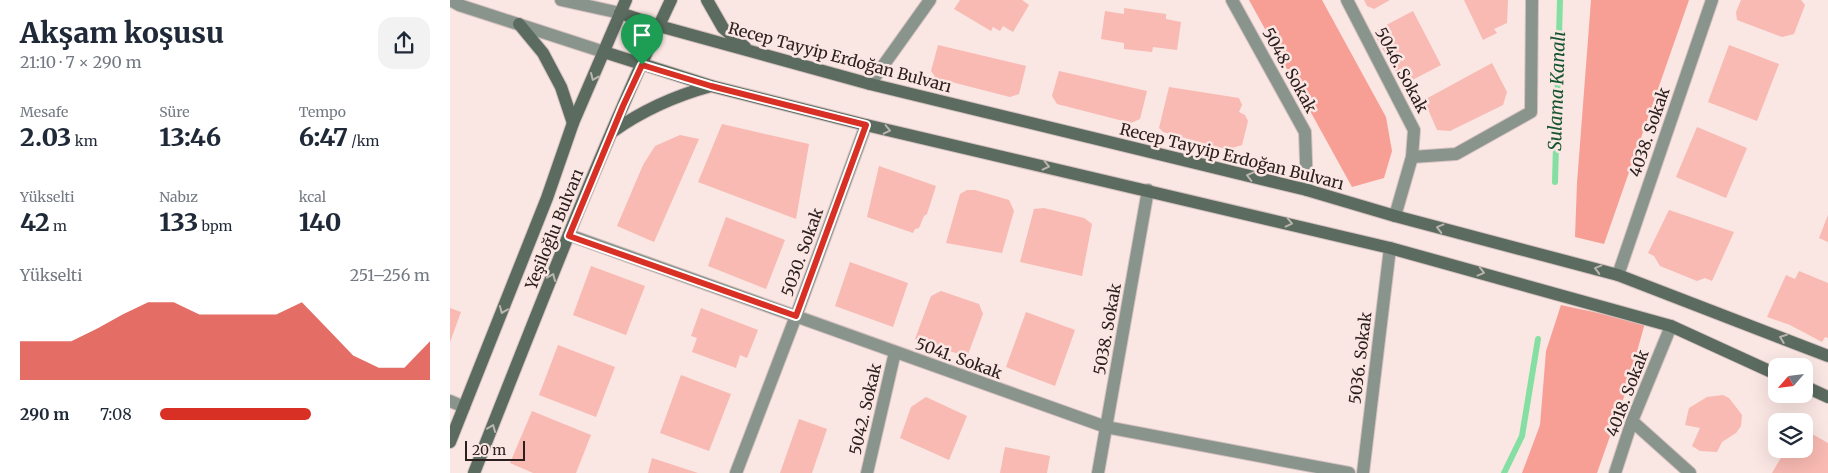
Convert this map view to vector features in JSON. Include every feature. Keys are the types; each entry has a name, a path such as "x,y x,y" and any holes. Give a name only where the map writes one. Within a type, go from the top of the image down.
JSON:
{"main road":[{"name":"Yeşiloğlu Bulvarı","path":"450,442 547,198 573,123 626,0"},
{"name":"Yeşiloğlu Bulvarı","path":"474,473 612,132 671,0"},
{"path":"707,0 723,28 749,50"},
{"name":"Recep Tayyip Erdoğan Bulvarı","path":"620,13 659,26 870,84 1307,190 1395,216 1618,275 1828,356"},
{"path":"518,24 543,53 561,87 573,123"},
{"path":"604,52 711,86 866,125 1390,248 1671,326 1768,370"},
{"path":"612,132 635,116 660,103 685,93 711,86"},
{"path":"1813,390 1828,398"}],"street":[{"path":"450,0 459,5 604,52"},
{"path":"561,0 620,13"},
{"path":"870,84 930,0"},
{"name":"5048. Sokak","path":"1232,0 1305,132 1307,190"},
{"name":"5046. Sokak","path":"1347,0 1414,130 1412,157 1395,216"},
{"path":"1412,157 1456,154 1531,112 1532,0"},
{"name":"4038. Sokak","path":"1618,275 1712,0"},
{"name":"5030. Sokak","path":"736,473 866,125"},
{"name":"5038. Sokak","path":"1098,473 1148,190"},
{"name":"5041. Sokak","path":"569,236 1106,427 1349,473"},
{"name":"5036. Sokak","path":"1363,473 1390,248"},
{"name":"4018. Sokak","path":"1615,473 1632,421 1671,326"},
{"name":"5042. Sokak","path":"867,473 895,352"},
{"path":"450,401 464,407"},
{"path":"1632,421 1690,473"}],"shaded area":[{"path":"1249,0 1322,0 1386,117 1392,151 1384,178 1352,187"},
{"path":"1591,0 1689,0 1604,244 1575,237 1577,183"},
{"path":"1561,305 1645,323 1626,391 1597,473 1522,473 1540,425 1546,351"}],"building":[{"path":"960,0 1022,0 1029,5 1013,32 1003,26 1000,31 993,27 991,31 954,9"},
{"path":"1364,0 1390,0 1374,9 1367,6"},
{"path":"1464,0 1508,0 1507,23 1494,29 1497,33 1483,40"},
{"path":"1741,0 1801,0 1805,5 1794,34 1782,37 1737,20 1736,12"},
{"path":"1124,8 1166,14 1166,19 1181,22 1177,50 1153,47 1152,52 1124,49 1124,43 1101,39 1105,11 1124,14"},
{"path":"1413,11 1441,65 1403,85 1373,32"},
{"path":"938,45 1026,66 1019,94 1010,97 936,78 931,71"},
{"path":"1729,45 1779,64 1757,121 1708,102"},
{"path":"1492,63 1507,92 1503,105 1450,131 1437,130 1424,100"},
{"path":"1059,71 1147,91 1140,119 1131,123 1057,104 1052,96"},
{"path":"1169,87 1239,98 1242,105 1239,112 1245,115 1248,121 1242,145 1222,148 1163,132 1159,128"},
{"path":"722,124 809,144 796,219 698,182"},
{"path":"1697,127 1747,148 1726,198 1676,177"},
{"path":"680,135 699,139 654,242 617,226 643,165 655,146"},
{"path":"879,166 936,186 927,214 924,216 919,228 915,229 913,233 867,217"},
{"path":"967,190 975,190 1009,200 1014,211 1002,253 946,243 960,194"},
{"path":"1044,208 1084,218 1092,224 1082,276 1020,262 1034,209"},
{"path":"1669,210 1734,232 1712,281 1705,278 1697,281 1660,266 1654,256 1648,253"},
{"path":"1828,215 1828,242 1819,238"},
{"path":"726,217 785,240 766,289 708,266"},
{"path":"850,262 908,283 893,327 835,306"},
{"path":"591,266 645,286 626,335 573,315"},
{"path":"1799,271 1828,283 1828,338 1825,337 1822,342 1790,325 1767,317 1786,275 1795,279"},
{"path":"941,291 979,304 983,314 967,357 915,339 931,296"},
{"path":"450,308 461,312 450,342"},
{"path":"701,308 758,330 747,358 740,355 736,368 692,352 697,338 691,336"},
{"path":"1026,312 1075,330 1055,386 1006,367"},
{"path":"558,345 615,367 596,417 539,395"},
{"path":"681,375 731,394 709,451 660,433"},
{"path":"1723,395 1729,398 1742,415 1741,426 1736,433 1722,442 1717,452 1700,451 1692,446 1700,428 1685,425 1689,408 1707,397"},
{"path":"926,397 967,416 949,460 900,438 911,407"},
{"path":"532,411 591,435 576,473 533,473 510,463"},
{"path":"799,419 827,429 812,473 780,473"},
{"path":"1813,434 1828,443 1828,473 1772,473 1781,458 1813,458"},
{"path":"1005,447 1050,456 1047,473 1000,473"},
{"path":"652,458 698,473 648,473"}],"waterway":[{"name":"Sulama Kanalı","path":"1555,182 1560,0"},
{"name":"Sulama Kanalı","path":"1504,473 1522,436 1538,339"}],"route":[{"path":"642,65 711,86 866,125 796,316 569,236 642,65"}]}
